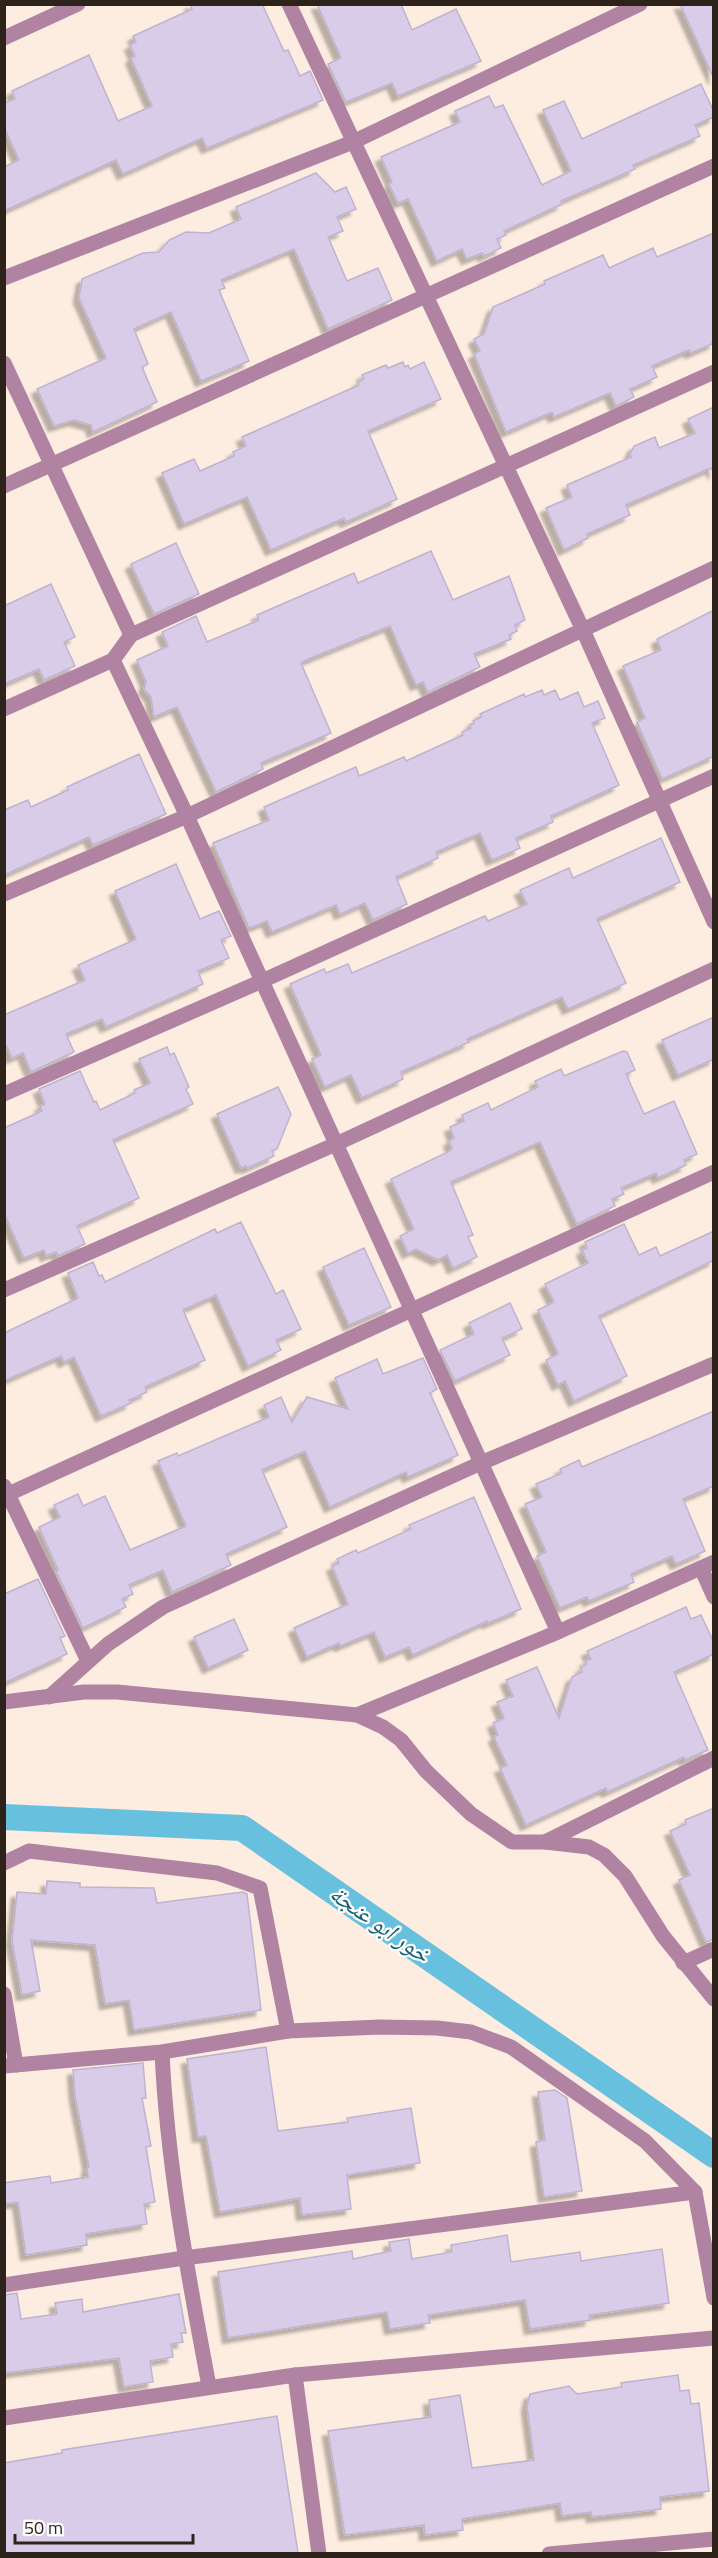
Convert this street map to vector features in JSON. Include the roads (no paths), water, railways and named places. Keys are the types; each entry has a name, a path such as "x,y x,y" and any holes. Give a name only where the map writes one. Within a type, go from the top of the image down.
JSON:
{"street":[{"path":"4,38 78,4"},
{"path":"289,4 582,628 714,922"},
{"path":"4,278 353,142 640,4"},
{"path":"4,486 714,166"},
{"path":"4,363 131,635"},
{"path":"4,709 113,660 131,635 714,372"},
{"path":"4,894 187,816 582,628 714,568"},
{"path":"113,660 187,816 558,1632"},
{"path":"4,1094 262,981 714,777"},
{"path":"4,1290 336,1144 714,969"},
{"path":"88,1661 6,1492 714,1172"},
{"path":"49,1697 108,1644 163,1606 482,1463 714,1364"},
{"path":"357,1716 558,1632 707,1565 714,1597"},
{"path":"4,1702 84,1692 117,1692 357,1716 382,1727 401,1740 426,1771 471,1814 512,1842 545,1842 589,1847 604,1855 625,1876 683,1963 714,1999"},
{"path":"545,1842 714,1758"},
{"path":"4,1863 29,1851 217,1873 260,1888 288,2031"},
{"path":"683,1963 714,1950"},
{"path":"4,1994 10,2066 162,2052 288,2031 380,2027 437,2028 471,2032 511,2047 645,2141 695,2192 714,2298"},
{"path":"162,2052 165,2116 184,2258 209,2386"},
{"path":"4,2285 184,2258 695,2192"},
{"path":"4,2418 295,2375 714,2338"},
{"path":"295,2375 320,2553"},
{"path":"549,2553 714,2539"}],"waterway":[{"name":"خور ابو عنجة","path":"4,1817 242,1828 714,2155"}]}
